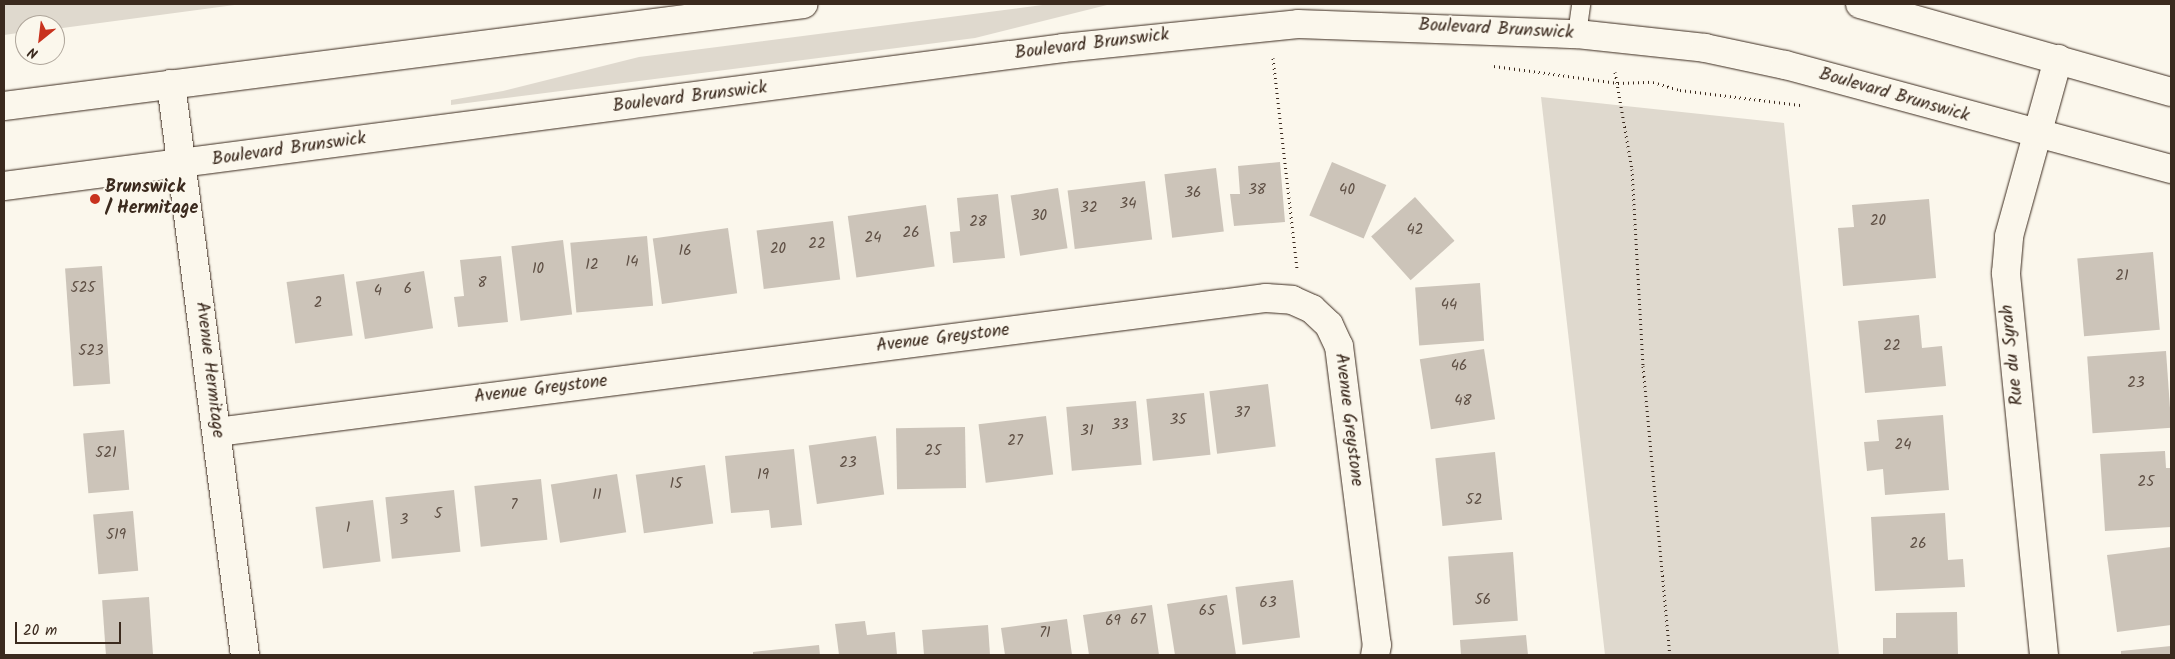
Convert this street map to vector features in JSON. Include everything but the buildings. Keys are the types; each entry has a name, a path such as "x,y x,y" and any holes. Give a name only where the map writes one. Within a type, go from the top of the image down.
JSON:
{"street":[{"path":"4,106 804,4"},
{"path":"1860,4 2171,92"},
{"name":"Boulevard Brunswick","path":"4,186 1241,28 1347,24 1577,34 1705,48 1785,65 2037,135 2171,169"},
{"name":"Rue du Syrah","path":"2044,655 2006,273 2010,236 2058,60"},
{"name":"Avenue Hermitage","path":"171,84 184,164 244,655"},
{"name":"Avenue Greystone","path":"217,432 1237,302 1292,300 1312,309 1329,325 1339,346 1377,645 1374,655"}],"lane":[{"path":"1577,34 1581,4"}],"path":[{"path":"1611,37 1632,168 1643,366 1670,655"},
{"path":"1272,48 1296,239 1296,273"},
{"path":"1273,56 1280,56"},
{"path":"1487,65 1618,83 1653,82 1680,90 1803,105"}],"shaded area":[{"path":"4,4 242,4 65,28 65,15 15,15 15,33 4,35"},
{"path":"1050,4 1111,4 975,38 451,105 451,100 503,91 639,57"},
{"path":"1541,97 1784,123 1839,655 1605,655"}],"place":[{"name":"Brunswick / Hermitage","path":"95,199"}]}
